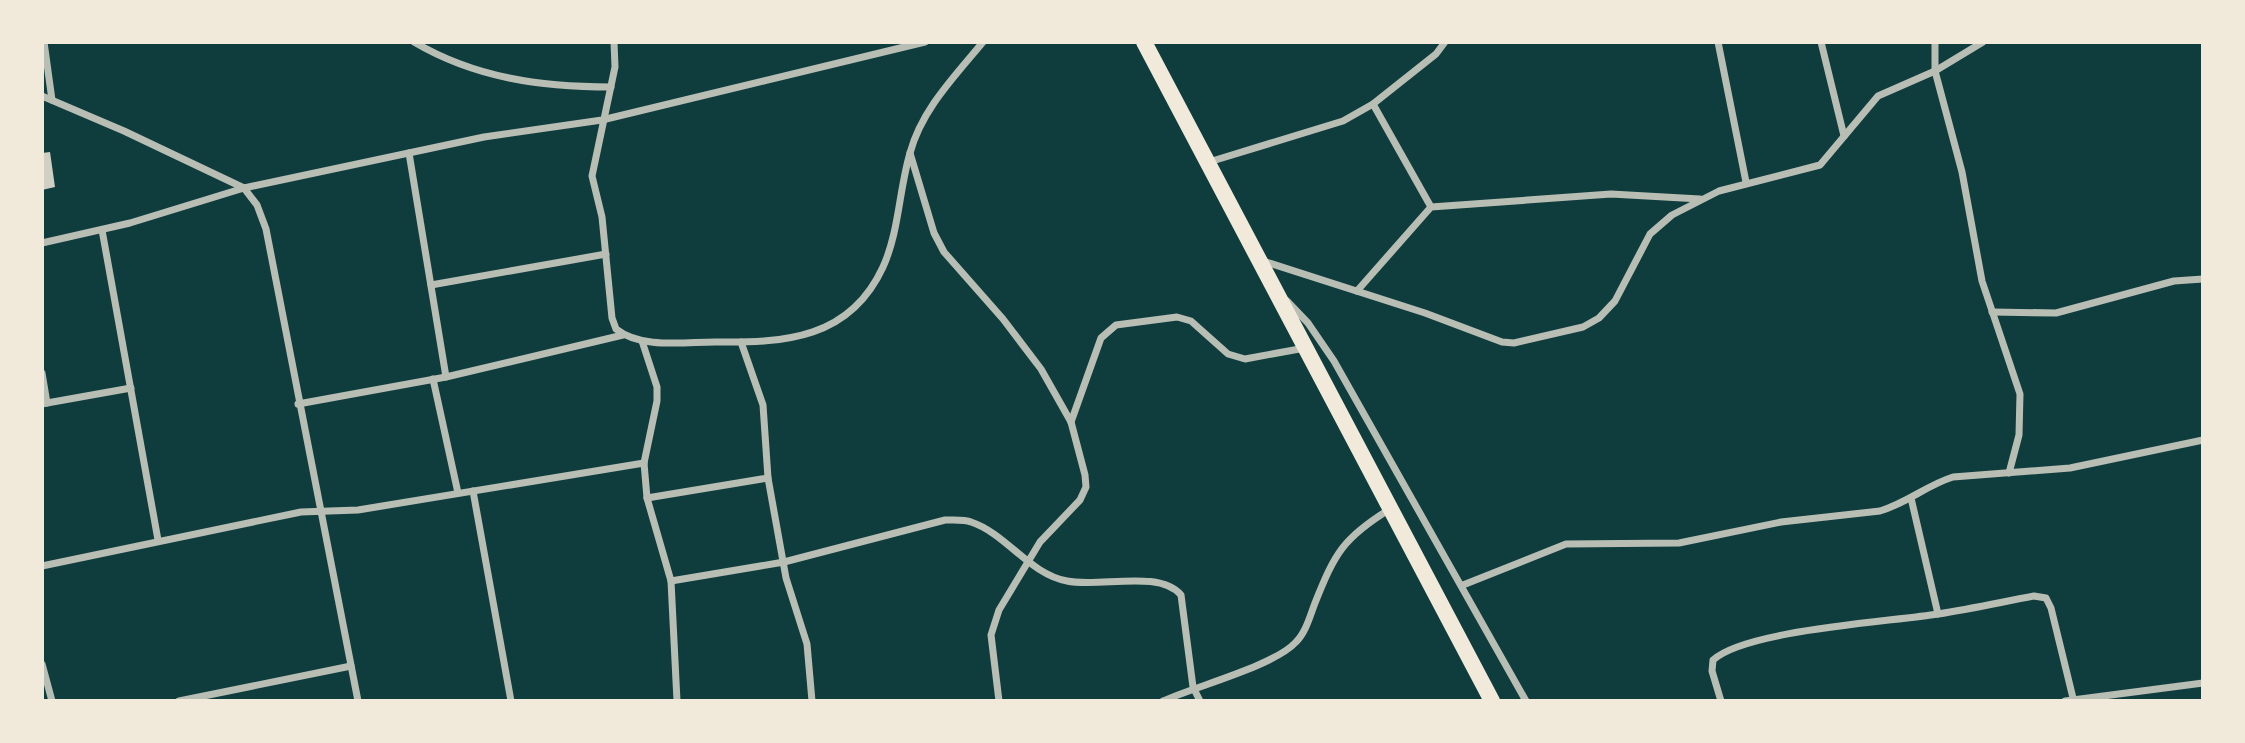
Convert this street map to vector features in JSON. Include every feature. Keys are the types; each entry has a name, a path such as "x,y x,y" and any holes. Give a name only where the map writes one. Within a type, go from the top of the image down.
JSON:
{"highway":[{"path":"1144,42 1492,701"}],"street":[{"path":"44,42 52,100"},
{"path":"414,42 437,56 485,74 557,86 611,87"},
{"path":"614,42 615,67 592,176 594,194 602,217 611,318 616,329 623,335 642,341 741,342 813,334 848,316 867,294 883,267 910,152 936,98 983,42"},
{"path":"42,243 102,230 244,188 484,137 602,120 925,42"},
{"path":"1208,162 1343,121 1373,104 1436,54 1445,42"},
{"path":"1718,42 1746,182"},
{"path":"1822,42 1844,136"},
{"path":"1935,42 1935,71 1962,172 1982,282 2020,394 2019,435 2009,474"},
{"path":"1259,260 1357,290 1502,342 1514,343 1583,327 1599,318 1615,301 1650,234 1672,215 1700,199 1746,182 1805,171 1820,164 1878,96 1935,71 1983,42"},
{"path":"42,96 244,188 257,205 266,229 319,512 358,701"},
{"path":"1373,104 1431,207"},
{"path":"910,152 934,233 944,252 1023,345 1071,422 1086,487 1080,499 1040,542 999,610 991,635 999,701"},
{"path":"409,153 446,377"},
{"path":"1357,290 1431,207 1611,194 1700,199"},
{"path":"102,230 158,540"},
{"path":"430,285 606,254"},
{"path":"1992,312 2056,313 2174,281 2203,279"},
{"path":"1272,285 1308,323 1334,361 1463,585 1526,701"},
{"path":"1071,422 1101,338 1116,325 1177,317 1191,321 1228,354 1245,359 1305,348"},
{"path":"299,404 446,377 623,335"},
{"path":"642,341 657,387 657,401 644,463 648,498 671,581 677,701"},
{"path":"741,342 763,405 768,478 783,562 807,644 812,701"},
{"path":"42,373 44,404 131,388"},
{"path":"433,379 458,493"},
{"path":"1463,585 1566,544 1679,543 1781,522 1880,511 1911,498 1938,481 1953,477 2070,468 2203,440"},
{"path":"42,566 300,512 349,511 644,463"},
{"path":"648,498 768,478"},
{"path":"473,491 511,701"},
{"path":"1911,498 1938,614"},
{"path":"1163,701 1255,665 1296,642 1330,565 1343,545 1357,529 1391,509"},
{"path":"671,581 783,562 945,520 970,521 1028,561 1068,582 1156,582 1173,586 1181,595 1194,687 1200,701"},
{"path":"1721,701 1712,671 1713,660 1720,653 1761,638 1938,614 2034,596 2046,598 2069,700 2203,683"},
{"path":"42,664 52,701"},
{"path":"180,701 351,666"}],"building":[{"path":"50,152 55,187 42,190 42,153"}]}
